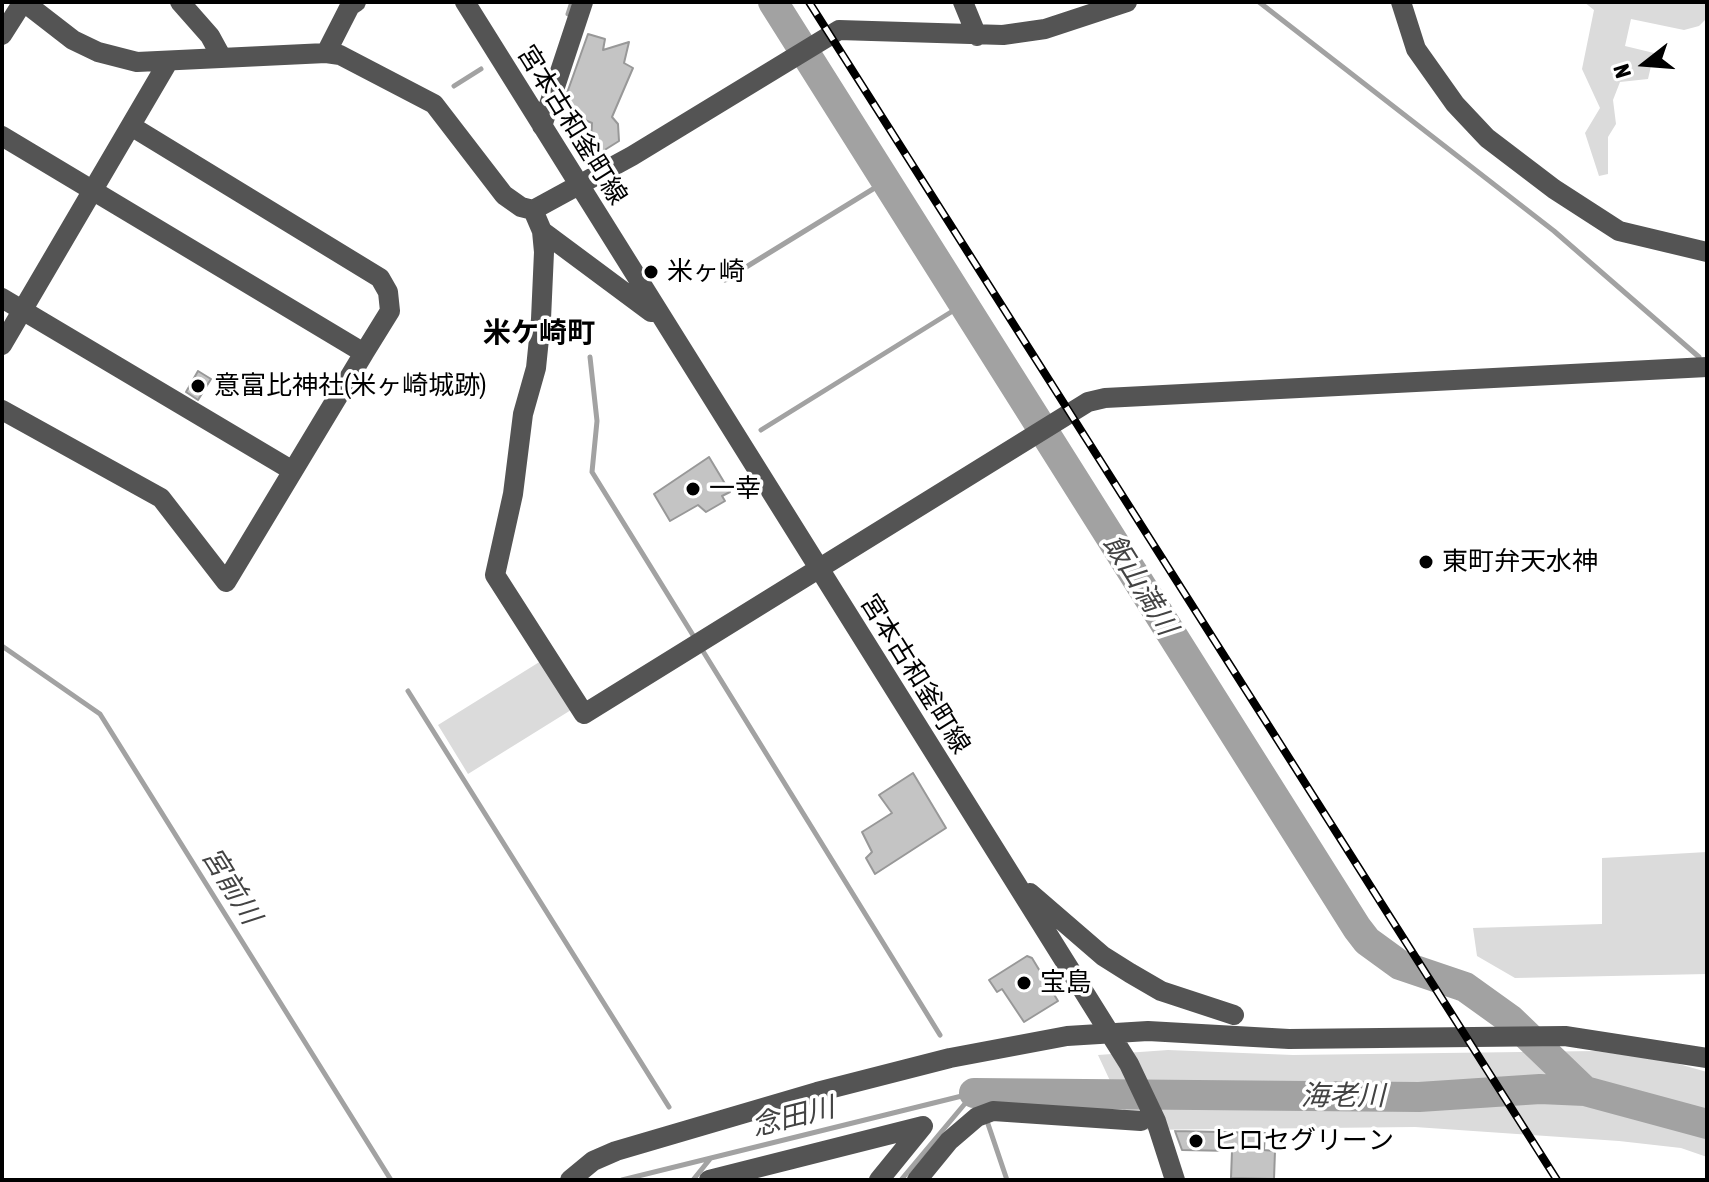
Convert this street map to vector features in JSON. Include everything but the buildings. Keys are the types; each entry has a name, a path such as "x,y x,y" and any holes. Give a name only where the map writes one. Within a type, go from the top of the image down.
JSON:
{"street":[{"path":"2,35 24,2 73,40 98,52 137,62 326,53 382,73 434,104 504,195 521,207 533,210 580,185 830,33 848,29 977,36 1045,29 1127,2"},
{"path":"180,2 210,36 222,58"},
{"path":"326,53 350,6 356,2"},
{"name":"宮本古和釜町線","path":"465,2 1136,1078 1146,1116 1175,1180"},
{"path":"542,126 583,2"},
{"path":"963,2 977,36"},
{"path":"1406,4 1416,49 1455,104 1487,138 1554,189 1619,231 1707,252"},
{"path":"2,345 168,62"},
{"path":"2,410 161,498 226,582 390,311 388,292 380,278 131,126"},
{"path":"2,136 364,353"},
{"path":"533,210 548,235 622,287 670,331"},
{"path":"548,235 536,368 523,414 513,494 495,575 584,714 1088,402 1105,398 1707,367"},
{"path":"2,298 293,471"},
{"path":"1012,877 1068,927 1116,964 1161,991 1234,1015"},
{"path":"570,1180 593,1161 616,1151 817,1092 950,1058 1107,1032 1265,1039 1540,1036 1622,1043 1707,1058"},
{"path":"917,1180 949,1141 977,1117 993,1111 1146,1116"},
{"path":"709,1180 923,1126 879,1180"}],"shaded area":[{"path":"1584,2 1707,2 1707,18 1699,26 1684,30 1631,19 1625,46 1654,53 1648,79 1620,82 1613,100 1616,124 1608,137 1608,174 1599,176 1585,133 1600,108 1582,69 1594,10"},
{"path":"541,661 571,710 468,774 438,725"},
{"path":"1707,852 1707,974 1515,978 1477,956 1473,928 1602,924 1602,858"},
{"path":"1168,1050 1293,1055 1596,1051 1668,1061 1707,1072 1707,1157 1681,1148 1619,1141 1415,1127 1133,1130 1098,1055"}],"waterway":[{"path":"568,14 572,2"},
{"name":"飯山満川","path":"773,2 1357,928 1367,941 1400,965 1465,987 1511,1020 1585,1091"},
{"path":"1259,2 1554,231 1699,357"},
{"path":"454,86 481,69"},
{"path":"725,280 886,181"},
{"path":"761,430 964,304"},
{"path":"590,357 597,421 592,472 696,640"},
{"name":"宮前川","path":"2,646 100,714 391,1180"},
{"path":"701,648 940,1035"},
{"path":"408,691 669,1107"},
{"name":"海老川","path":"974,1093 1419,1097 1540,1089 1585,1091 1707,1124"},
{"name":"念田川","path":"622,1180 974,1093"},
{"path":"977,1093 983,1111"},
{"path":"901,1180 973,1094"},
{"path":"987,1121 1007,1180"},
{"path":"693,1180 710,1159"}],"railway":[{"path":"809,2 1557,1180"}],"place":[{"name":"米ヶ崎","path":"651,272"},
{"name":"意富比神社(米ヶ崎城跡)","path":"198,386"},
{"name":"一幸","path":"693,489"},
{"name":"東町弁天水神","path":"1426,562"},
{"name":"宝島","path":"1024,983"},
{"name":"ヒロセグリーン","path":"1196,1141"}],"district":[{"name":"米ケ崎町","path":"539,333"}]}
